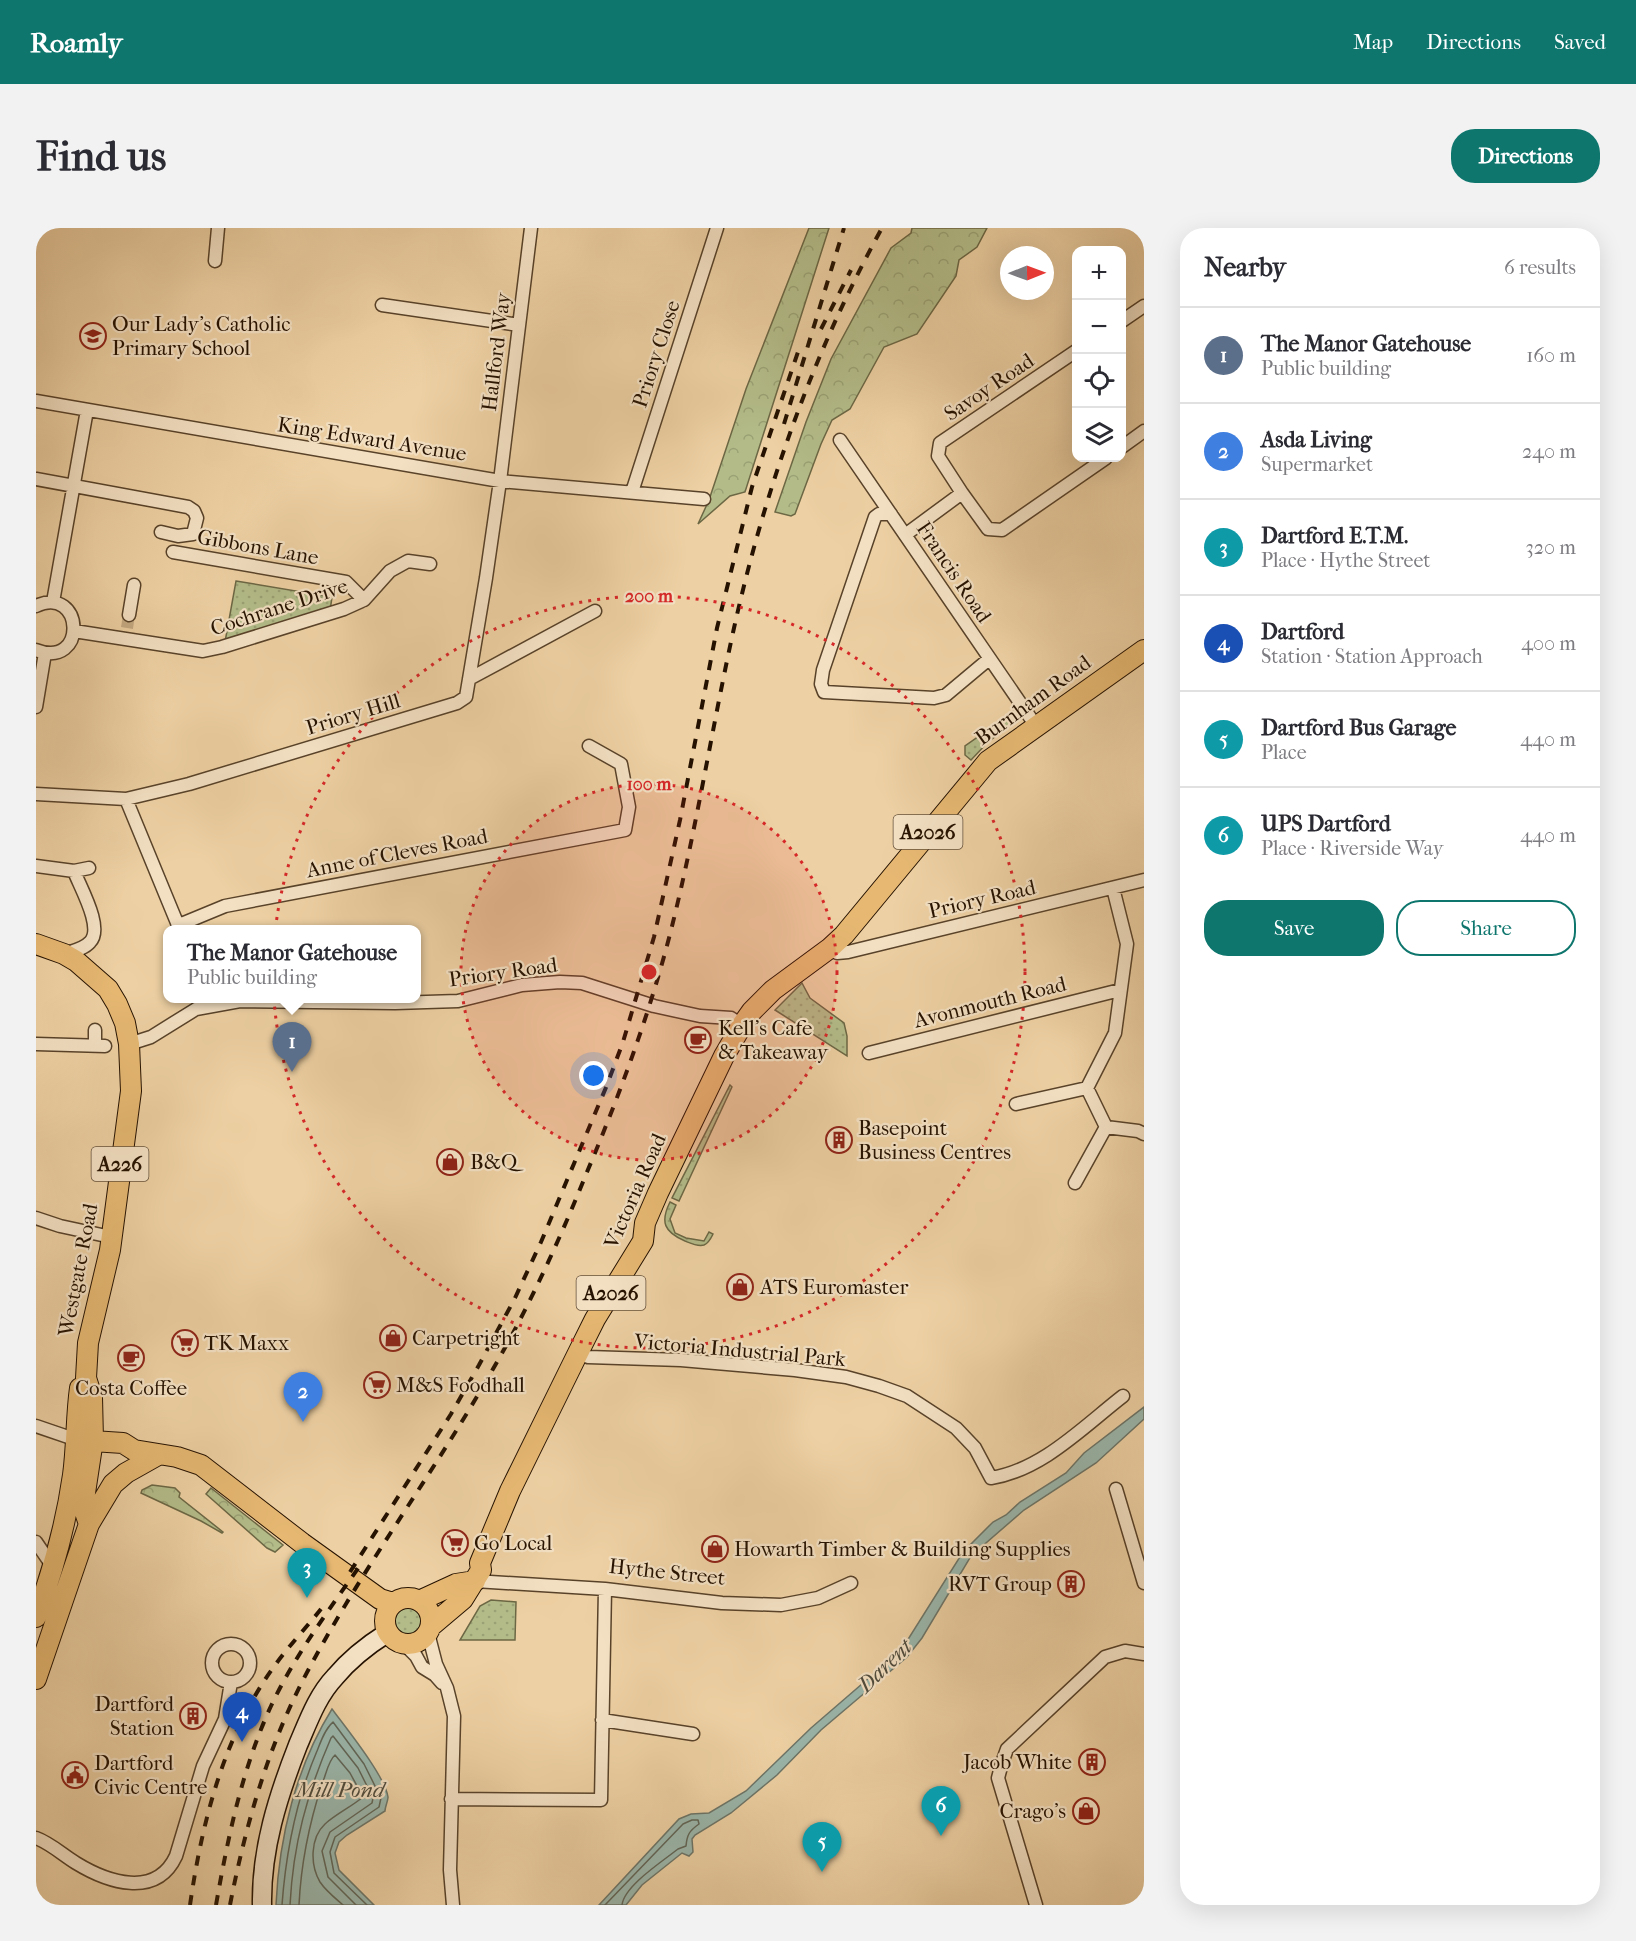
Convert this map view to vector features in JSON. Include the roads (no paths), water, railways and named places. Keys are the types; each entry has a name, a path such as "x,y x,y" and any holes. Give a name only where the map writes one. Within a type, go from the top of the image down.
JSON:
{"main road":[{"name":"Burnham Road","path":"759,1004 773,990 844,935 988,761 1144,650"},
{"name":"Westgate Road","path":"36,944 64,954 96,977 117,1004 125,1023 129,1044 131,1091 110,1250 88,1343 86,1378 92,1397 92,1411 87,1444"},
{"name":"Victoria Road","path":"405,1645 421,1641 430,1629 463,1599 470,1576 595,1318 643,1241 645,1223 658,1193 724,1056 742,1025 759,1004"},
{"name":"A226","path":"36,1679 89,1524 83,1506 87,1444 79,1388 86,1378"},
{"name":"A226","path":"36,1617 53,1567 87,1444"},
{"path":"87,1444 125,1455 134,1450 177,1457 201,1465 302,1543 380,1599 393,1603"},
{"path":"89,1524 113,1484 126,1473 158,1455"},
{"path":"419,1601 470,1576"},
{"path":"405,1645 393,1640 387,1633 384,1621 393,1603 406,1598 419,1601 427,1607 430,1615 430,1629"}],"street":[{"path":"215,261 218,228"},
{"name":"Hallford Way","path":"500,481 531,228"},
{"name":"Priory Close","path":"632,492 717,228"},
{"path":"382,305 519,325"},
{"path":"1126,318 1144,306"},
{"name":"Savoy Road","path":"1073,354 940,443 938,456 988,529 1002,530 1101,462"},
{"name":"King Edward Avenue","path":"36,401 500,481 704,499"},
{"path":"53,602 87,410"},
{"path":"1126,444 1144,431"},
{"name":"Francis Road","path":"840,440 1036,726"},
{"path":"36,479 188,507 197,518 193,534 178,536 161,532"},
{"name":"Priory Hill","path":"36,794 126,799 189,784 457,703 466,697 500,481"},
{"path":"905,535 962,494"},
{"path":"891,514 879,514 875,517 823,670 821,684 824,692 934,698 946,695 989,659"},
{"name":"Gibbons Lane","path":"173,552 346,582 364,600"},
{"name":"Cochrane Drive","path":"74,632 126,633 203,651 344,609 364,600 390,571 408,561 430,564"},
{"path":"129,615 134,585"},
{"path":"36,606 45,602 53,602 67,610 72,616 74,632 67,646 61,651 40,652 36,707"},
{"path":"469,679 595,611"},
{"name":"Anne of Cleves Road","path":"183,925 225,906 625,830 629,807 621,764 589,746"},
{"path":"126,799 178,925"},
{"path":"36,866 74,871 89,868"},
{"path":"64,954 90,943 95,933 94,921 74,871"},
{"name":"Priory Road","path":"830,948 837,953 848,952 1144,880"},
{"path":"1087,1088 1115,1033 1127,944 1113,888"},
{"name":"Priory Road","path":"421,1002 458,1000 522,985 571,982 582,983 634,1000 700,1016 731,1018 742,1025"},
{"name":"Avonmouth Road","path":"869,1053 1120,990"},
{"name":"Priory Road","path":"129,1044 151,1037 195,1004 210,1003"},
{"path":"36,1044 100,1046 95,1030"},
{"path":"1016,1104 1087,1088"},
{"path":"1087,1088 1106,1126"},
{"path":"1106,1126 1142,1130"},
{"path":"1076,1183 1106,1126"},
{"path":"36,1218 60,1226 111,1237"},
{"name":"Victoria Industrial Park","path":"578,1353 588,1357 681,1360 795,1370 846,1377 879,1386 907,1396 956,1428 975,1448 991,1479 1021,1470 1052,1451 1123,1396"},
{"path":"36,1426 87,1444"},
{"path":"1116,1489 1144,1583"},
{"path":"36,1542 53,1567"},
{"name":"Hythe Street","path":"470,1576 722,1603 781,1605 818,1598 851,1583"},
{"path":"451,1799 600,1800 605,1589"},
{"path":"430,1629 436,1664 447,1688 454,1716 450,1870 453,1905"},
{"path":"262,1905 265,1855 273,1816 310,1716 334,1678 366,1647 387,1633"},
{"path":"405,1645 416,1656 422,1667 435,1675 447,1688"},
{"path":"1036,1905 998,1778 1007,1749 1105,1657 1125,1651 1144,1654"},
{"path":"38,1837 87,1869 117,1881 142,1882 165,1872 171,1866 181,1844 203,1766 225,1719 231,1682"},
{"path":"602,1720 693,1734"}],"water":[{"name":"Darent","path":"1144,1407 1144,1419 1096,1463 1024,1510 971,1556 922,1638 907,1657 821,1730 777,1775 731,1813 695,1835 692,1839 693,1852 689,1856 682,1853 642,1885 626,1905 599,1905 679,1819 691,1814 709,1813 746,1791 811,1728 877,1671 907,1641 963,1552 993,1522 1066,1473 1084,1453"},
{"name":"Mill Pond","path":"332,1709 373,1765 388,1797 385,1811 347,1835 339,1842 335,1853 339,1870 374,1905 276,1905 281,1854 292,1803 308,1755"}],"tunnel":[{"path":"127,628 129,615"}],"railway":[{"path":"784,424 844,228"},
{"path":"230,1905 250,1818 268,1762 290,1707 348,1601 446,1447 506,1345 555,1247 613,1109 667,947 691,843 734,628 760,524 813,373 857,275 882,228"},
{"path":"821,329 851,270"},
{"path":"350,1572 451,1414 515,1298 541,1242 623,1042 654,937 680,820 717,628 752,487 799,349"},
{"path":"216,1905 237,1804 252,1754 271,1706 312,1635 359,1567"},
{"path":"190,1905 202,1837 233,1739 265,1679 321,1609"}],"place":[{"name":"Our Lady's Catholic Primary School","path":"93,336"},
{"name":"Kell's Cafe & Takeaway","path":"698,1040"},
{"name":"The Manor Gatehouse","path":"292,1072"},
{"name":"Basepoint Business Centres","path":"839,1140"},
{"name":"B&Q","path":"450,1162"},
{"name":"ATS Euromaster","path":"740,1287"},
{"name":"Carpetright","path":"393,1338"},
{"name":"TK Maxx","path":"185,1343"},
{"name":"Costa Coffee","path":"131,1358"},
{"name":"M&S Foodhall","path":"377,1385"},
{"name":"Asda Living","path":"303,1422"},
{"name":"Go Local","path":"455,1543"},
{"name":"Howarth Timber & Building Supplies","path":"715,1549"},
{"name":"RVT Group","path":"1071,1584"},
{"name":"Dartford E.T.M.","path":"307,1598"},
{"name":"Dartford Station","path":"193,1716"},
{"name":"Dartford","path":"242,1742"},
{"name":"Jacob White","path":"1092,1762"},
{"name":"Dartford Civic Centre","path":"75,1775"},
{"name":"Crago's","path":"1086,1811"},
{"name":"UPS Dartford","path":"941,1836"},
{"name":"Dartford Bus Garage","path":"822,1872"}]}
